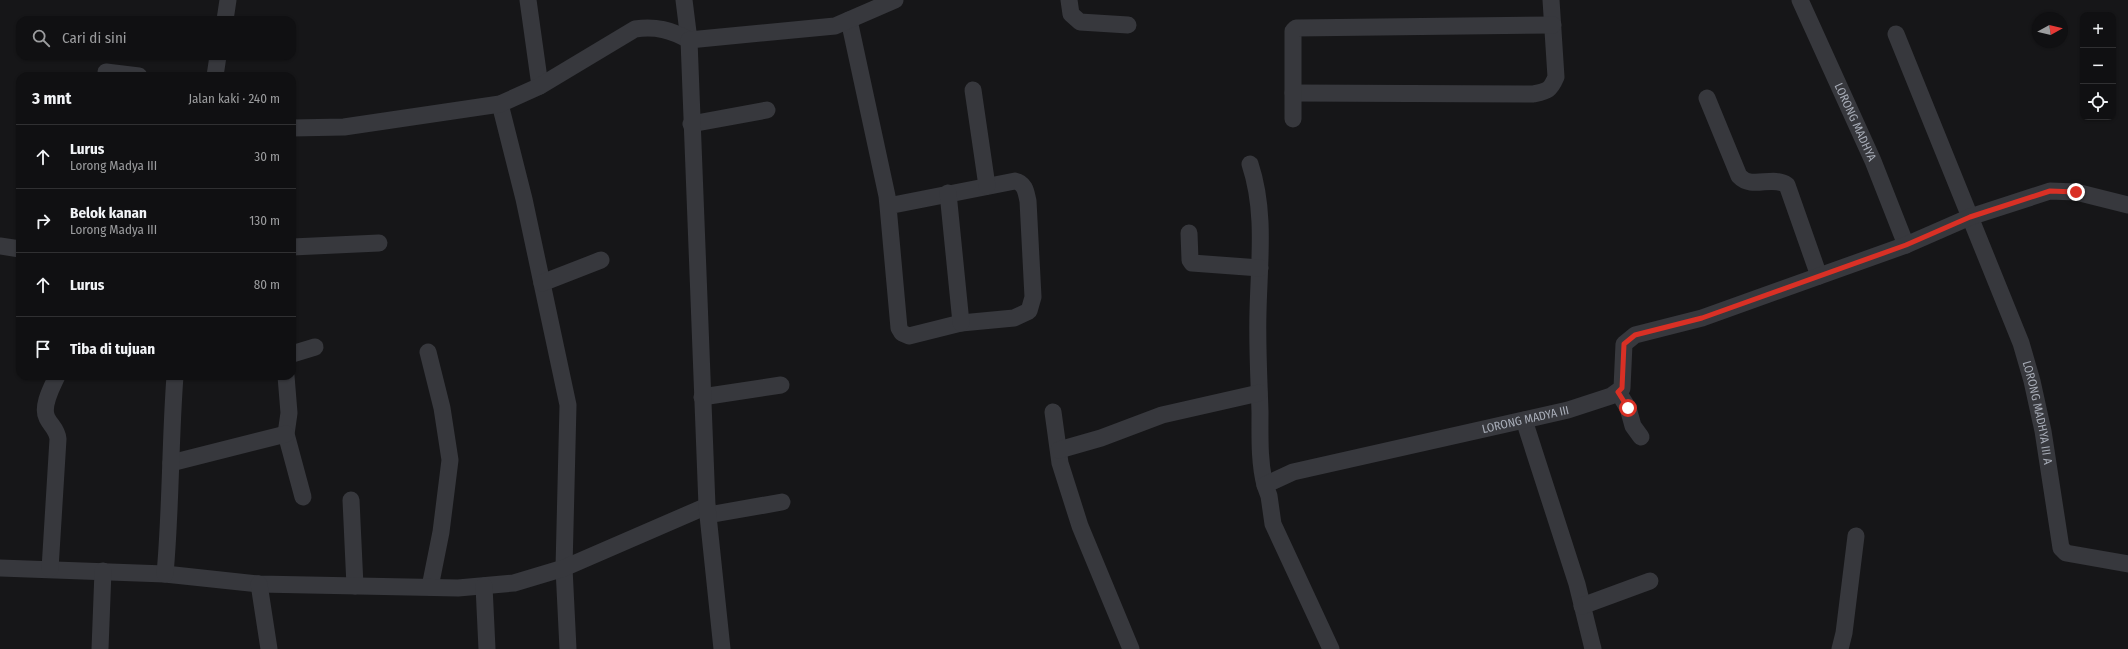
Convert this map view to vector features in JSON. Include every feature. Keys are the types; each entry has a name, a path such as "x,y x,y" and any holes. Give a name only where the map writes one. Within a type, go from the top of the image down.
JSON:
{"street":[{"path":"226,16 228,0"},
{"path":"528,0 540,86"},
{"path":"684,0 689,40 691,124 707,510 722,649"},
{"path":"296,128 344,127 500,104 540,86 635,28 646,27 670,30 689,40 835,26 895,0"},
{"path":"1069,0 1071,14 1080,22 1128,25"},
{"path":"1293,93 1533,94 1546,91 1552,87 1556,77 1551,0"},
{"name":"LORONG MADHYA","path":"1800,0 1873,162 1906,245"},
{"path":"849,20 888,206 899,328 902,334 909,336 961,323 1014,318 1029,310 1033,297 1028,201 1024,186 1015,181 888,206"},
{"path":"1293,119 1293,31 1296,28 1553,25"},
{"name":"LORONG MADHYA III A","path":"1896,34 2021,343 2032,381 2042,431 2060,548 2066,553 2128,564"},
{"path":"216,72 217,60"},
{"path":"973,90 987,186"},
{"path":"1707,98 1739,176 1743,181 1748,183 1774,180 1787,185 1819,276"},
{"path":"500,104 524,199 568,405 564,568 568,649"},
{"path":"691,124 767,110"},
{"path":"1250,164 1257,190 1261,238 1258,313 1262,475 1269,496 1273,524 1331,649"},
{"path":"1641,437 1633,426 1628,408 1618,392 1622,388 1624,344 1635,335 1702,318 1906,245 1970,217 2050,191 2076,192 2128,205"},
{"path":"948,194 961,323"},
{"path":"1189,233 1190,260 1192,263 1260,268"},
{"path":"296,247 379,243"},
{"path":"0,246 16,248"},
{"path":"542,283 601,260"},
{"path":"296,353 315,347"},
{"path":"428,352 442,408 450,460 441,532 430,587"},
{"path":"50,569 58,432 46,415 46,403 55,380"},
{"path":"165,574 170,520 175,380"},
{"path":"286,380 289,413 286,434 303,497"},
{"path":"702,397 781,385"},
{"name":"LORONG MADYA III","path":"1265,485 1293,472 1568,410 1618,392"},
{"path":"1059,450 1101,438 1162,415 1260,393"},
{"path":"1053,412 1060,463 1080,526 1131,649"},
{"path":"1524,420 1582,606 1593,649"},
{"path":"171,462 286,434"},
{"path":"351,500 355,586"},
{"path":"0,568 165,574 259,584 458,588 484,586 514,583 564,568 707,510 782,502"},
{"path":"1840,649 1844,633 1856,536"},
{"path":"100,649 103,571"},
{"path":"1582,606 1650,582"},
{"path":"259,584 269,649"},
{"path":"484,586 487,649"}],"route":[{"path":"1628,408 1618,392 1622,388 1624,344 1635,335 1702,318 1906,245 1970,217 2050,191 2063,190 2076,192"}]}
